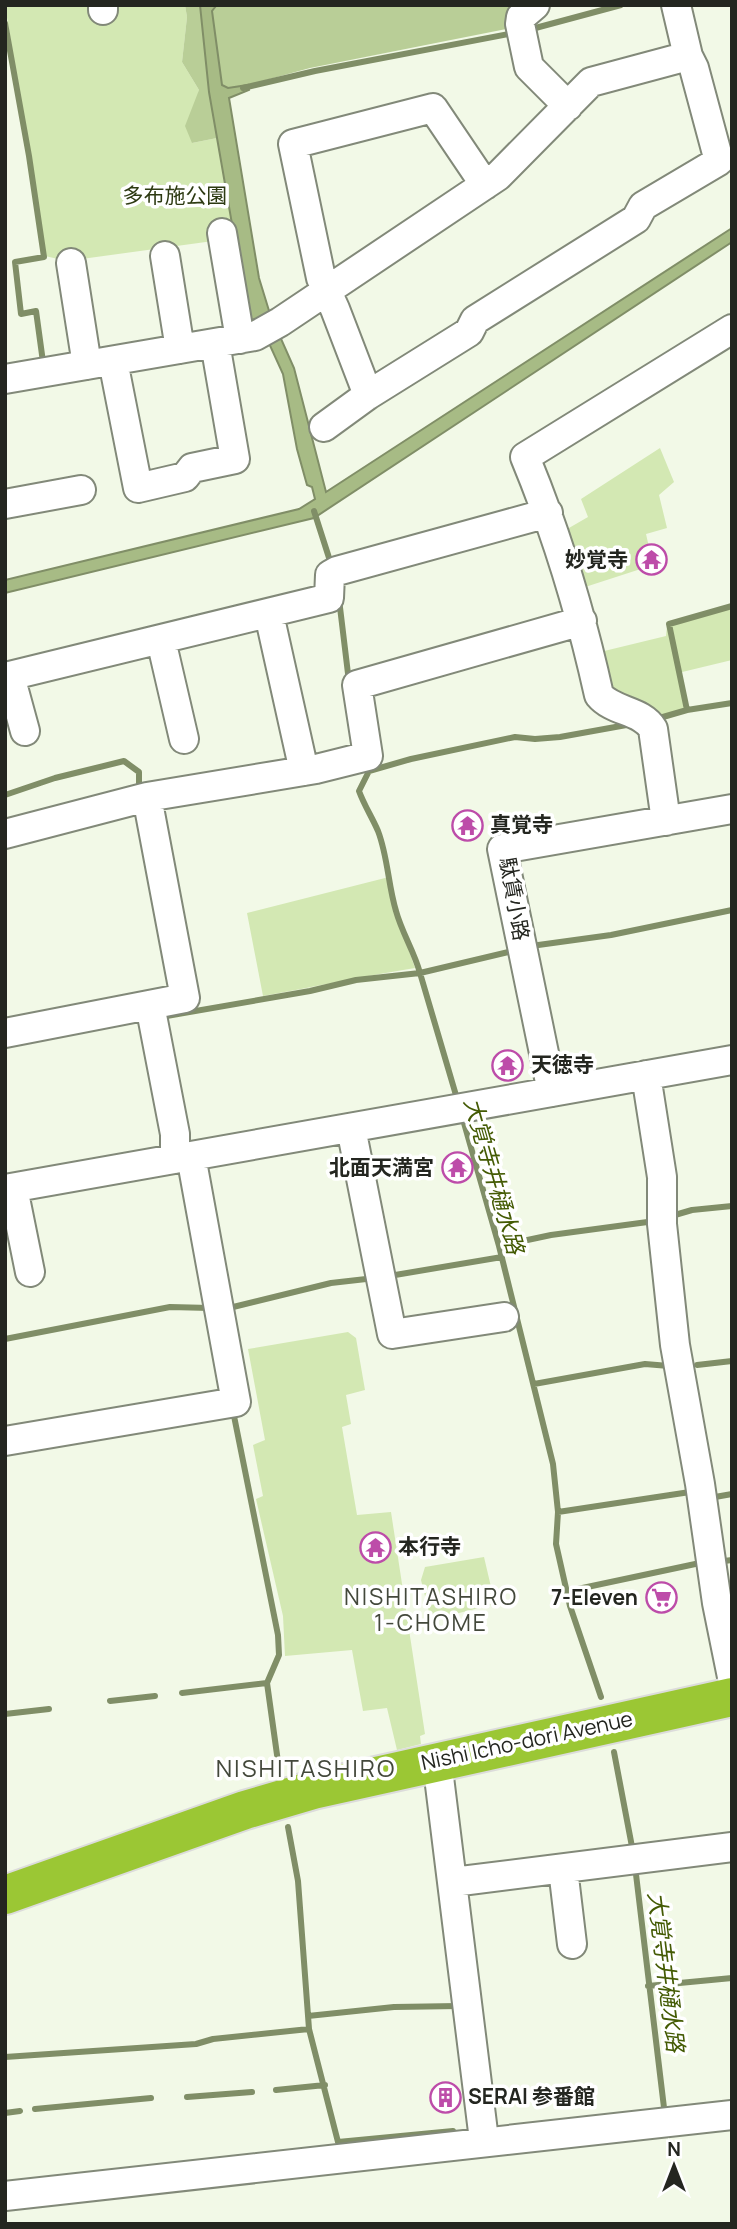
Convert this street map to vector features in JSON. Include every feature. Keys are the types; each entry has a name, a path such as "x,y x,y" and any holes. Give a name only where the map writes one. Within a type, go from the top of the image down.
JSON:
{"highway":[{"name":"Nishi Icho-dori Avenue","path":"5,1895 245,1810 313,1790 732,1697"}],"street":[{"path":"324,427 368,395 470,332 475,320 636,219 643,206 719,161 676,5"},
{"path":"526,22 529,67 568,106"},
{"path":"5,379 237,339 280,322 498,176 591,82 688,56"},
{"path":"368,395 321,278 293,144 433,108 485,185"},
{"path":"71,263 138,488 185,477 192,468 235,459 237,339 222,233"},
{"path":"165,256 180,349"},
{"path":"666,821 653,729 645,721 606,703 599,695 582,621 548,513 525,457 732,329"},
{"path":"5,504 81,490"},
{"path":"25,731 7,676 330,598 333,573 548,513"},
{"path":"269,614 304,771"},
{"path":"5,834 147,797 304,771 360,758 357,685 582,621"},
{"path":"161,640 184,739"},
{"path":"5,1032 185,998 147,797"},
{"name":"駄賃小路","path":"552,1092 502,849 732,809"},
{"path":"5,1441 236,1402 219,1309 183,1157 175,1134 150,1005"},
{"path":"30,1272 9,1189 732,1060"},
{"path":"646,1075 662,1177 663,1219 675,1345 696,1460 717,1604 732,1677"},
{"path":"351,1128 392,1334 504,1317"},
{"path":"437,1761 483,2132"},
{"path":"453,1882 732,1847"},
{"path":"563,1869 572,1944"},
{"path":"5,2196 359,2157 483,2132 666,2122 732,2115"}],"green space":[{"name":"多布施公園","path":"5,5 185,5 187,17 182,62 199,90 192,143 217,138 235,238 67,261 45,256"},
{"path":"660,448 674,482 659,495 667,528 646,534 653,565 579,589 562,532 588,517 581,499"},
{"path":"732,608 732,660 678,673 685,709 654,717 605,695 596,653 666,636 667,626"},
{"path":"389,877 398,920 415,968 263,996 247,913"},
{"path":"348,1332 356,1338 365,1390 346,1395 351,1424 342,1427 357,1515 391,1512 425,1734 420,1736 421,1744 397,1750 387,1708 363,1711 352,1650 285,1656 283,1616 256,1499 263,1496 253,1445 265,1440 248,1349"},
{"path":"484,1557 495,1604 431,1620 421,1580 425,1567"}],"shaded area":[{"path":"185,5 528,5 516,27 310,68 210,92 217,138 192,143 185,126 199,90 182,62 187,17"},
{"path":"200,5 216,6 212,11 222,85 228,88 248,85 249,90 229,98 259,278 270,314 294,368 326,492 732,228 732,242 314,518 5,593 5,580 299,509 315,499 312,487 307,485 297,449 283,374 258,319 249,320 209,92"}],"waterway":[{"path":"528,30 621,5"},
{"path":"5,23 44,257 15,262 21,314 36,311 43,362 39,363"},
{"path":"243,88 315,71 514,33"},
{"path":"314,511 331,564"},
{"path":"339,599 349,682"},
{"path":"687,710 669,624 732,606"},
{"path":"656,719 687,710 732,703"},
{"path":"161,1017 310,991 356,980 420,973 396,911 378,831 359,791 369,771 411,759 515,737 560,737 632,724"},
{"path":"5,795 55,778 124,761 139,772 139,784"},
{"name":"大覚寺井樋水路","path":"531,946 611,935 732,910"},
{"name":"大覚寺井樋水路","path":"458,1102 420,973 517,950"},
{"name":"大覚寺井樋水路","path":"462,1116 499,1246 553,1464 558,1512 556,1544 570,1606 601,1697"},
{"path":"668,1217 692,1210 732,1206"},
{"path":"499,1246 551,1235 655,1221"},
{"path":"389,1276 502,1257"},
{"path":"225,1309 331,1283 375,1278"},
{"path":"5,1339 170,1307 210,1308"},
{"path":"697,1365 732,1361"},
{"path":"534,1384 645,1364 669,1366"},
{"path":"235,1411 278,1635 279,1655 267,1683 279,1769"},
{"path":"558,1512 690,1492"},
{"path":"715,1497 732,1494"},
{"path":"724,1561 732,1560"},
{"path":"568,1593 700,1563"},
{"path":"182,1693 267,1683"},
{"path":"110,1701 155,1696"},
{"path":"5,1714 49,1709"},
{"name":"大覚寺井樋水路","path":"614,1752 633,1852"},
{"path":"288,1827 298,1881 309,2029 338,2142 453,2131"},
{"name":"大覚寺井樋水路","path":"635,1866 665,2116"},
{"path":"648,1986 732,1978"},
{"path":"308,2016 394,2007 458,2006"},
{"path":"5,2057 196,2044 213,2039 309,2029"},
{"path":"276,2090 325,2085"},
{"path":"187,2097 252,2092"},
{"path":"35,2109 151,2098"},
{"path":"5,2113 20,2111"}],"place":[{"name":"妙覚寺","path":"651,560"},
{"name":"真覚寺","path":"467,825"},
{"name":"天徳寺","path":"508,1065"},
{"name":"北面天満宮","path":"457,1168"},
{"name":"本行寺","path":"375,1547"},
{"name":"7-Eleven","path":"661,1598"},
{"name":"SERAI 参番館","path":"445,2097"}],"district":[{"name":"NISHITASHIRO 1-CHOME","path":"431,1610"},
{"name":"NISHITASHIRO","path":"306,1769"}]}
